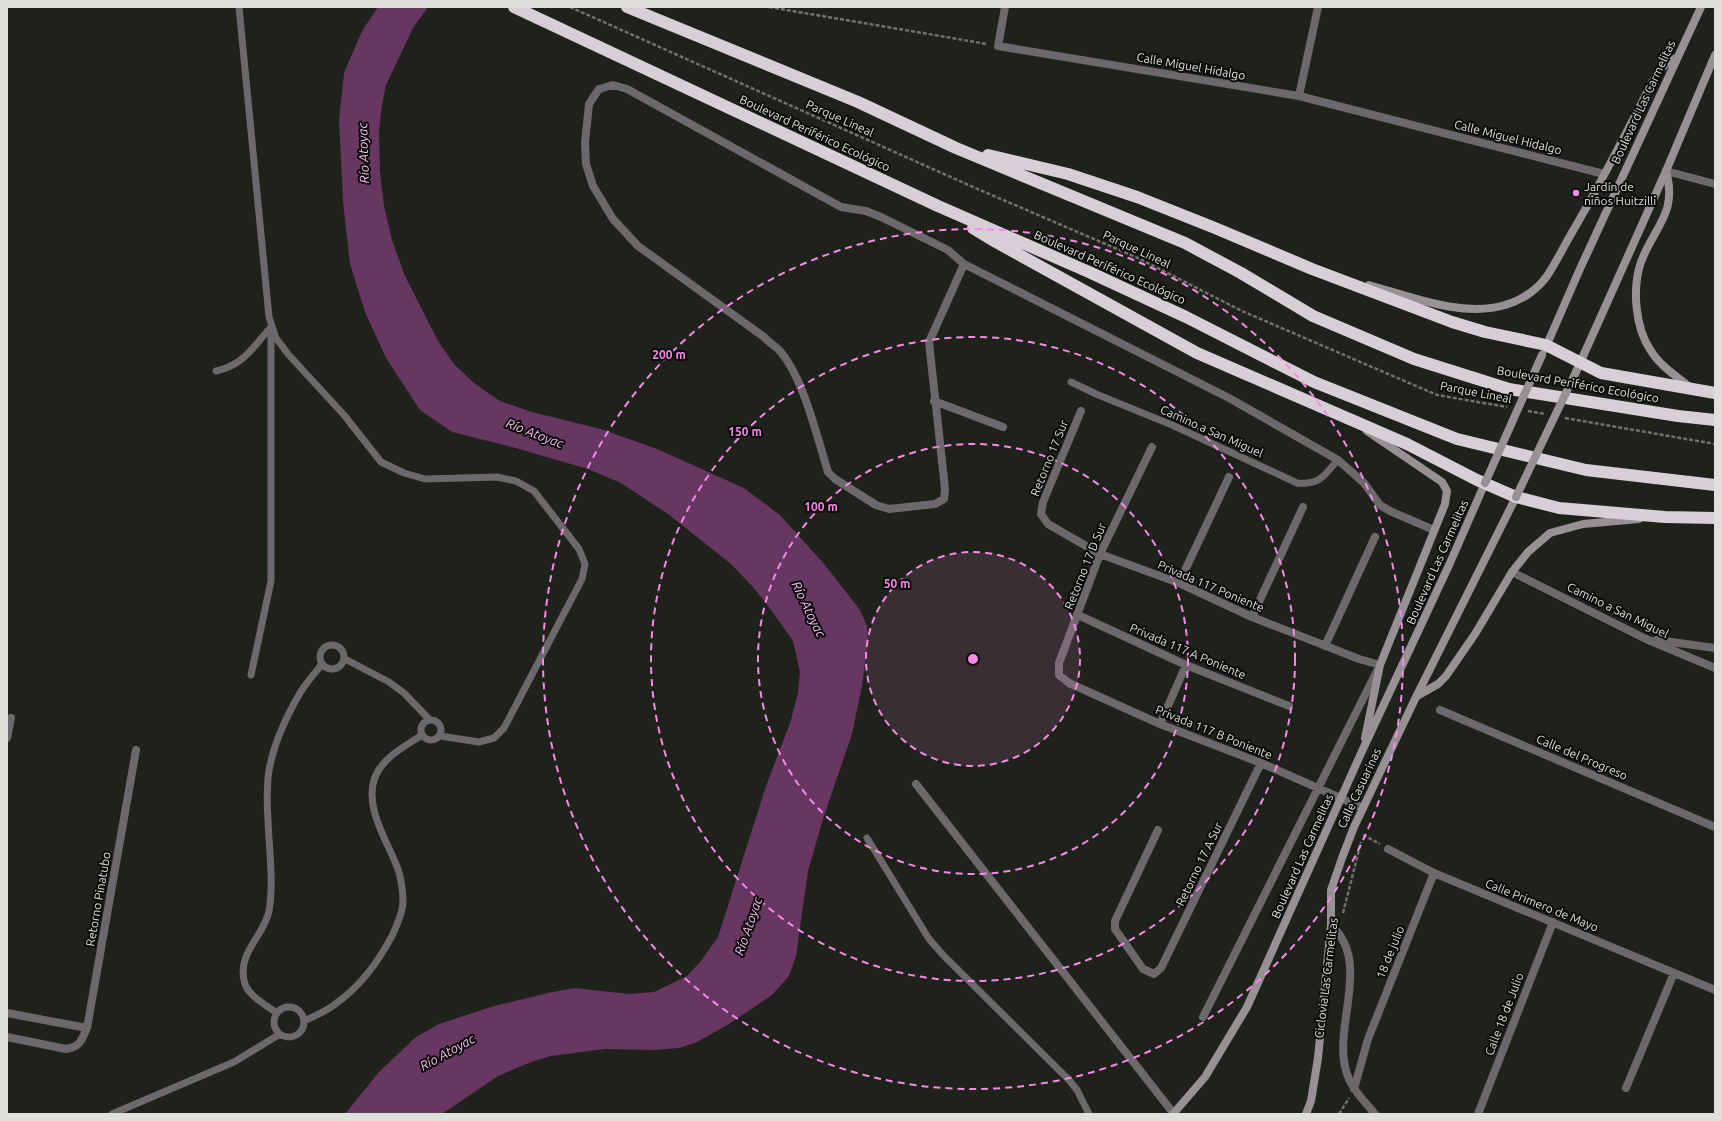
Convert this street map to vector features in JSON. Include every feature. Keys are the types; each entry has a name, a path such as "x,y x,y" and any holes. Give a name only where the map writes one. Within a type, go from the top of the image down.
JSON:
{"highway":[{"name":"Boulevard Periférico Ecológico","path":"514,7 938,206 1096,275 1314,382 1457,439 1586,470 1715,485"},
{"name":"Boulevard Periférico Ecológico","path":"627,7 858,102 956,148 1185,243 1242,273 1313,316 1414,359 1509,389 1678,416 1715,420"},
{"path":"956,148 1038,166 1137,197 1216,228 1312,269 1452,322 1544,350 1579,368 1715,392"},
{"path":"938,206 996,242 1197,353 1304,398 1353,422 1408,444 1516,497 1559,508 1665,517 1715,518"}],"main road":[{"name":"Boulevard Las Carmelitas","path":"1174,1114 1205,1077 1247,1008 1363,749 1450,563 1578,271 1701,7"},
{"path":"1516,497 1579,368 1666,171 1715,55"},
{"path":"1312,269 1435,304 1464,308 1490,308 1505,306 1520,300 1534,290 1546,277 1604,174 1657,73 1667,63 1676,58"},
{"path":"1666,171 1669,182 1670,196 1668,209 1642,262 1636,284 1636,304 1641,329 1650,351 1664,366 1692,388"},
{"path":"1353,422 1442,482 1447,491 1445,504 1380,665 1363,749"},
{"name":"Calle Casuarinas","path":"1306,1114 1311,1101 1318,1058 1331,925 1331,890 1349,839 1363,808 1516,497"},
{"path":"1417,696 1438,684 1446,676 1512,572 1528,552 1550,533 1584,524 1665,517"}],"street":[{"path":"998,46 1005,7"},
{"path":"1299,96 1318,7"},
{"name":"Calle Miguel Hidalgo","path":"998,46 1299,96 1604,174"},
{"path":"964,264 929,342 934,401 945,489 944,499 935,504 889,508 876,505 835,479 828,472 800,387 790,367 778,350 764,337 638,246 613,219 593,186 586,164 585,143 589,104 599,89 613,85 627,89 841,207 866,211 881,217 948,250 964,264 1229,398 1338,460 1364,482 1380,505 1390,511 1434,530"},
{"path":"1666,171 1715,184"},
{"path":"934,401 1003,427"},
{"name":"Retorno 17 Sur","path":"1040,514 1043,502 1081,412"},
{"name":"Retorno 17 D Sur","path":"1059,675 1059,663 1100,554 1152,447"},
{"path":"1180,583 1229,477"},
{"path":"1252,617 1304,507"},
{"name":"Privada 117 Poniente","path":"1040,514 1048,524 1100,554 1180,583 1252,617 1325,646 1380,665"},
{"path":"1325,646 1375,537"},
{"name":"Camino a San Miguel","path":"1512,572 1646,639 1715,668"},
{"name":"Privada 117 A Poniente","path":"1078,615 1186,665 1289,706"},
{"path":"1646,639 1715,648"},
{"path":"1160,724 1186,665"},
{"path":"1203,1017 1380,665"},
{"name":"Privada 117 B Poniente","path":"1059,675 1069,683 1160,724 1261,763 1363,808"},
{"name":"Calle del Progreso","path":"1440,710 1715,827"},
{"path":"7,738 11,718"},
{"name":"Retorno Pinatubo","path":"7,1038 66,1049 75,1048 80,1043 87,1028 136,750"},
{"name":"Retorno 17 A Sur","path":"1158,830 1115,920 1115,929 1143,969 1154,974 1161,968 1261,763"},
{"path":"916,784 1174,1114"},
{"name":"Calle Primero de Mayo","path":"1388,849 1434,873 1715,990"},
{"name":"18 de julio","path":"1354,1089 1368,1040 1434,873"},
{"name":"Calle 18 de Julio","path":"1478,1114 1553,922"},
{"path":"1331,925 1338,931 1349,956 1351,975 1348,1013 1342,1040 1343,1058 1347,1075 1354,1089 1375,1114"},
{"path":"1626,1088 1674,973"},
{"path":"7,1013 87,1028"}],"lane":[{"path":"239,7 271,327 272,581 250,675"},
{"path":"216,371 229,368 242,360 271,327"},
{"path":"271,327 276,338 288,354 344,415 381,462 404,473 425,479 496,477 516,481 534,491 579,550 585,564 582,579 504,728 494,738 479,742 440,736"},
{"name":"Camino a San Miguel","path":"1071,382 1096,394 1172,425 1298,483 1310,484 1318,481 1338,460"},
{"path":"330,644 339,646 345,654 345,659 339,667 335,669 330,669 322,664 320,654 322,650 330,644"},
{"path":"345,659 389,682 404,693 429,719"},
{"path":"277,1013 248,992 244,982 244,959 248,949 266,921 269,911 270,869 268,777 276,743 300,692 322,664"},
{"path":"429,719 438,720 442,727 440,736 435,740 428,740 422,735 420,729 423,722 429,719"},
{"path":"304,1021 333,1006 361,983 378,961 399,920 403,903 402,886 398,871 374,811 372,797 374,780 381,767 389,758 422,735"},
{"path":"867,838 929,939 944,956 1069,1080 1077,1090 1089,1114"},
{"path":"293,1008 298,1011 304,1021 304,1026 296,1035 285,1037 276,1030 274,1024 277,1013 282,1010 293,1008"},
{"path":"112,1114 234,1062 280,1034"}],"path":[{"name":"Parque Lineal","path":"570,7 973,187 1138,258 1242,311 1437,395 1514,409"},
{"path":"770,7 998,46"},
{"name":"Parque Lineal","path":"1522,410 1553,415"},
{"path":"1561,417 1715,444"},
{"name":"Ciclovia Las Carmelitas","path":"1338,931 1366,828"},
{"path":"1363,835 1388,849"},
{"path":"1339,1114 1354,1089"}],"water":[{"name":"Río Atoyac","path":"378,7 428,7 413,28 386,85 379,131 380,172 384,206 392,240 405,276 438,341 454,364 474,383 500,401 532,412 601,429 657,449 744,488 780,515 825,565 860,610 867,626 868,640 862,686 852,734 823,819 808,871 796,956 789,976 772,995 729,1024 697,1042 679,1048 654,1050 605,1049 551,1056 531,1062 498,1076 442,1114 345,1114 379,1072 416,1037 439,1024 494,1006 574,988 629,994 654,992 687,976 701,961 718,937 766,786 790,723 798,693 800,672 793,641 752,586 731,564 668,514 621,483 588,469 512,447 452,432 420,410 386,358 365,312 350,264 343,201 339,120 344,73 362,31"}],"place":[{"name":"Jardín de niños Huitzilli","path":"1576,193"}]}
